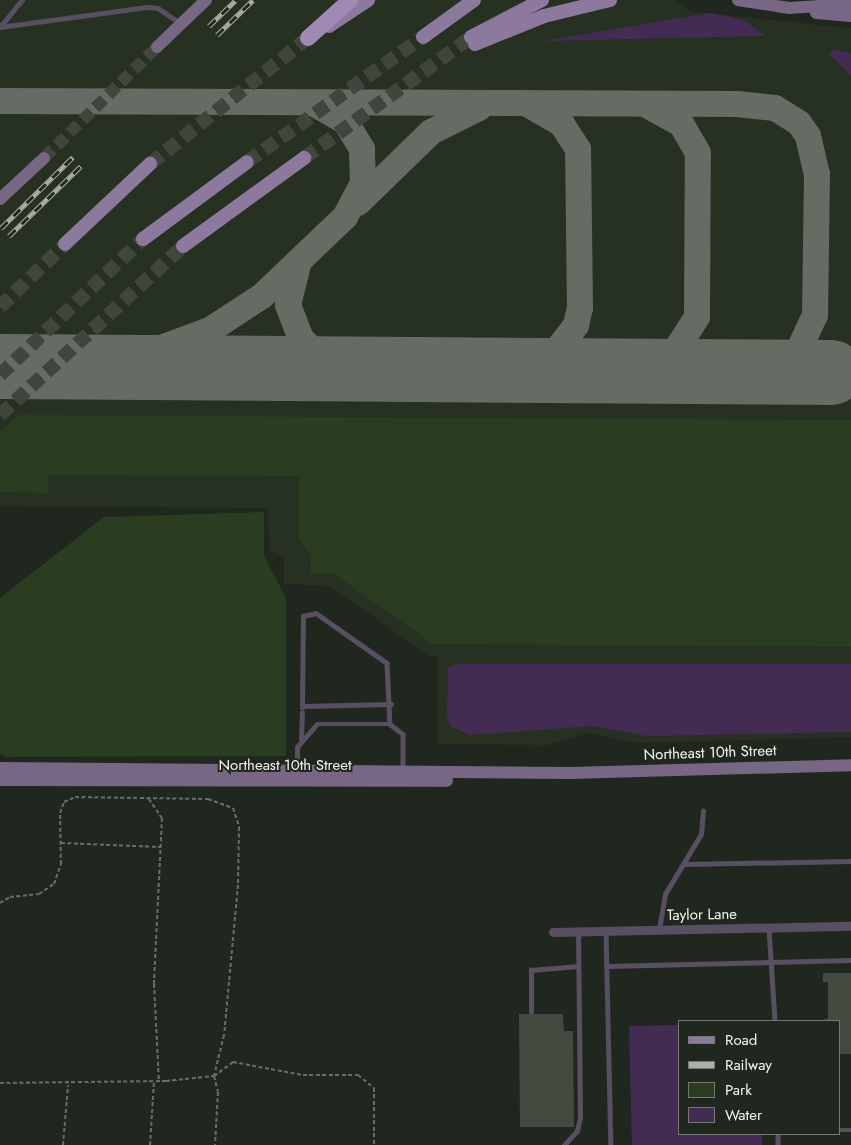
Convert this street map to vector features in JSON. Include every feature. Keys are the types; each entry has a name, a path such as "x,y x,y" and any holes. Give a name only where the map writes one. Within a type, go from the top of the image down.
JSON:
{"highway":[{"path":"308,38 350,0"}],"main road":[{"path":"308,38 368,0"},
{"path":"423,37 474,0"},
{"path":"542,0 473,40 544,16 610,0"},
{"path":"184,246 304,158"},
{"path":"143,239 247,162"},
{"path":"65,244 150,164"}],"street":[{"path":"157,47 206,0"},
{"path":"738,0 851,16"},
{"path":"789,8 851,4"},
{"path":"0,199 44,158"},
{"name":"Northeast 10th Street","path":"0,780 64,775 297,772 570,773 851,765"},
{"name":"Northeast 10th Street","path":"0,768 64,775 275,783 428,782 570,773"},
{"path":"275,783 297,772"},
{"name":"Taylor Lane","path":"553,932 851,926"}],"lane":[{"path":"0,27 22,0"},
{"path":"0,27 147,7 158,8 182,24"},
{"path":"297,772 301,739 303,616 306,612 322,615 387,663 391,704 390,724"},
{"path":"302,709 391,704"},
{"path":"301,739 317,724 390,724 403,734 403,773"},
{"path":"659,929 666,894 701,834 703,811"},
{"path":"683,864 851,861"},
{"path":"769,928 773,960 775,1020"},
{"path":"606,931 611,1145"},
{"path":"564,1145 577,1131 580,1118 578,932"},
{"path":"607,966 773,960 851,960"},
{"path":"531,1012 531,970 578,966"}],"path":[{"path":"0,903 48,890 59,875 64,802 74,798 208,799 233,808 238,815 238,885 224,1035 214,1076 218,1092 215,1145"},
{"path":"149,799 161,812 154,994 159,1082"},
{"path":"61,843 160,847"},
{"path":"0,1083 68,1085 159,1082 214,1076 233,1062 303,1075 358,1074 374,1088 374,1145"},
{"path":"150,1145 154,1082"},
{"path":"63,1145 68,1085"}],"shaded area":[{"path":"0,0 675,0 692,12 851,28 851,737 637,743 588,733 548,745 438,744 438,656 429,656 330,586 284,584 284,556 269,550 268,508 0,506"}],"green space":[{"path":"18,415 851,420 851,647 433,644 333,573 311,573 311,556 299,539 299,476 48,475 48,493 0,492 0,432"},
{"path":"264,512 264,556 286,598 286,756 5,757 0,753 0,598 104,517"}],"water":[{"path":"710,13 744,20 765,36 544,41"},
{"path":"832,50 851,53 851,76 830,55"},
{"path":"457,664 851,664 851,732 647,736 592,726 469,735 450,726 447,717 448,668"},
{"path":"678,1025 678,1135 762,1135 762,1145 632,1145 629,1026"}],"building":[{"path":"823,973 851,973 851,1054 841,1054 841,1020 823,1020 828,1018 828,982 823,982"},
{"path":"519,1014 563,1014 564,1031 573,1031 574,1127 520,1127"}],"taxiway":[{"path":"0,101 737,104 775,108 799,123 808,136 817,174 815,315 789,371"},
{"path":"60,367 145,354 210,330 262,296 345,217 363,183 362,149 346,122 313,103"},
{"path":"500,369 536,363 556,351 576,325 580,308 578,149 562,124 528,104"},
{"path":"620,370 655,364 674,353 697,317 698,153 681,124 649,106"},
{"path":"358,203 431,132 479,108"},
{"path":"298,265 288,305 300,337 318,356 362,369"}],"runway":[{"path":"0,366 831,372"}],"tunnel":[{"path":"247,162 423,37"},
{"path":"304,158 471,37"},
{"path":"150,164 308,38"},
{"path":"44,158 157,47"},
{"path":"0,375 143,239"},
{"path":"0,307 65,244"},
{"path":"0,415 183,246"}],"railway":[{"path":"209,26 236,0"},
{"path":"217,35 253,0"},
{"path":"1,228 73,157"},
{"path":"9,236 81,166"}]}
